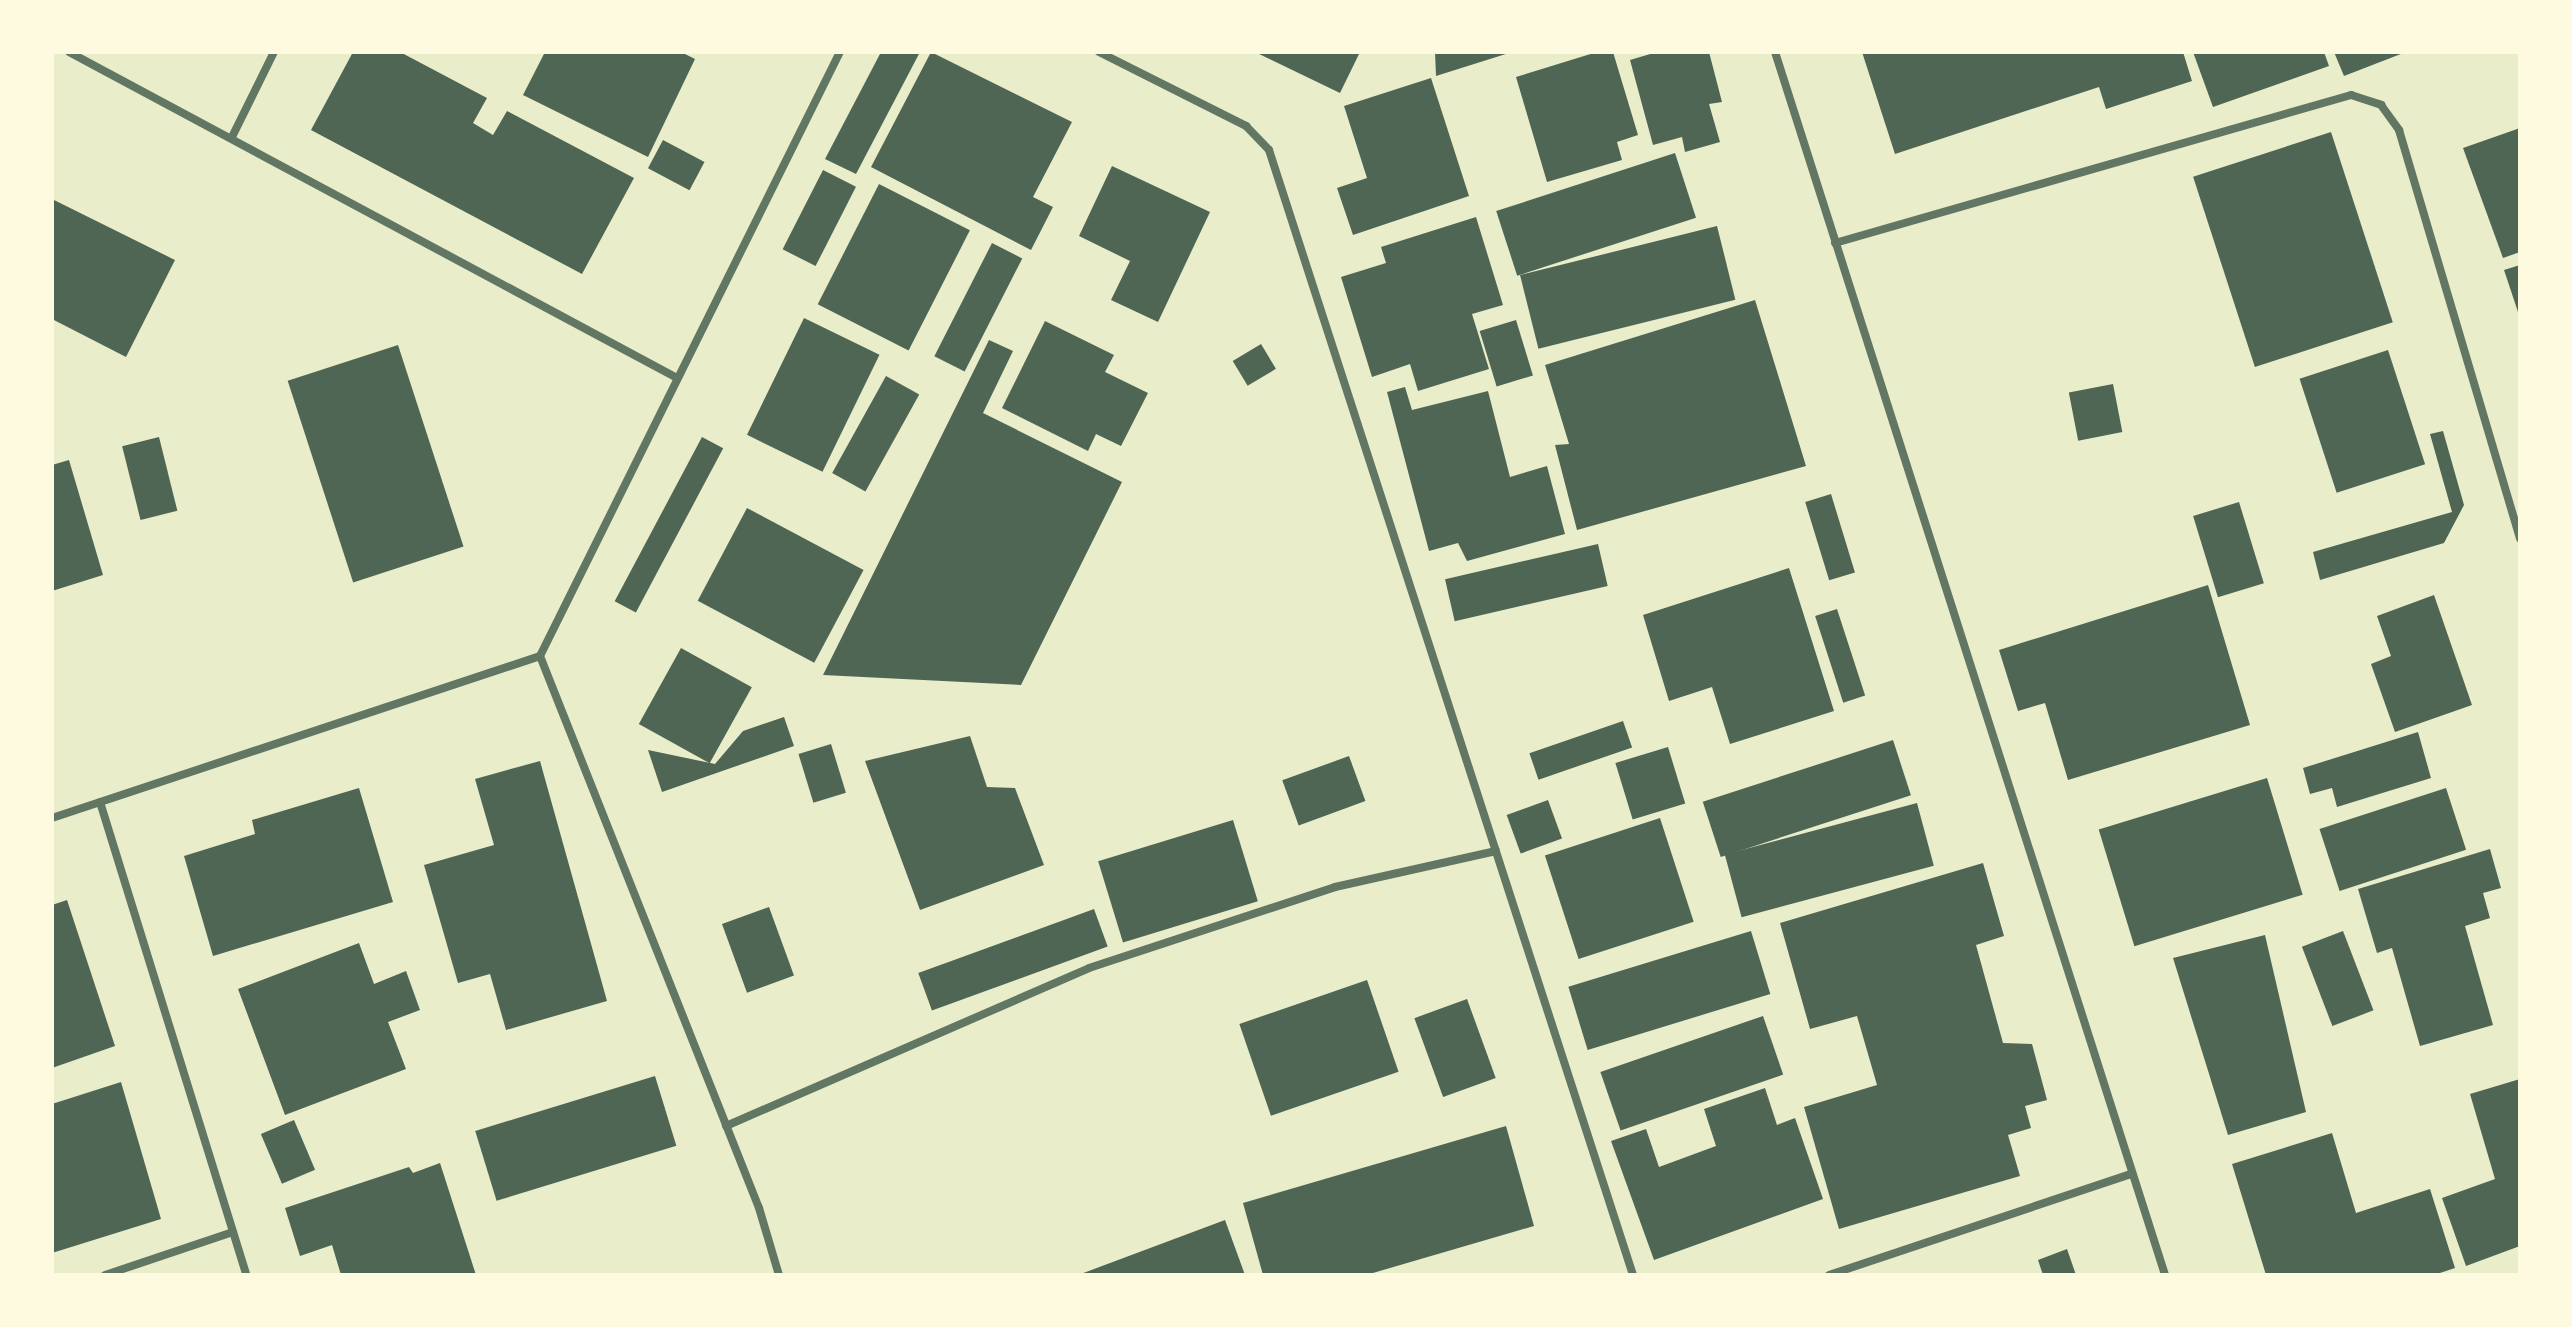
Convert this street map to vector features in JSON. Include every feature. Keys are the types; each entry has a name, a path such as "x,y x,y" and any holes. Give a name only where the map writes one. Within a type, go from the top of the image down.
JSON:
{"street":[{"path":"69,52 677,378"},
{"path":"232,137 274,52"},
{"path":"52,818 540,656 840,52"},
{"path":"1099,52 1246,126 1269,150 1633,1275"},
{"path":"1775,52 2165,1275"},
{"path":"1835,243 2351,95 2381,105 2399,130 2520,538"},
{"path":"540,656 726,1126 779,1275"},
{"path":"100,802 246,1275"},
{"path":"726,1126 1089,968 1335,887 1496,851"},
{"path":"1829,1275 2131,1174"},
{"path":"105,1275 233,1232"}],"building":[{"path":"353,52 400,52 487,98 473,123 493,135 507,111 634,178 582,274 311,130"},
{"path":"545,52 681,52 695,59 648,157 523,95"},
{"path":"881,52 920,52 856,174 825,159"},
{"path":"931,52 1072,122 1033,197 1053,207 1031,250 871,167"},
{"path":"1255,52 1360,52 1340,93"},
{"path":"1435,52 1509,52 1509,53 1436,76"},
{"path":"1597,52 1613,52 1638,135 1617,142 1622,160 1547,182 1516,77"},
{"path":"1657,52 1709,52 1722,102 1709,104 1720,142 1685,152 1682,137 1653,145 1630,60"},
{"path":"1862,52 2183,52 2192,81 2106,109 2099,87 1895,154"},
{"path":"2193,52 2324,52 2329,66 2213,107"},
{"path":"2334,52 2406,52 2344,76"},
{"path":"1431,78 1469,196 1353,235 1337,188 1367,178 1344,106"},
{"path":"2520,128 2520,252 2503,258 2463,148"},
{"path":"2331,132 2393,322 2255,367 2193,177"},
{"path":"663,140 704,162 689,190 648,168"},
{"path":"1675,153 1696,218 1517,276 1496,211"},
{"path":"1112,166 1210,212 1158,322 1111,300 1130,261 1079,236"},
{"path":"823,170 856,187 816,266 783,249"},
{"path":"879,184 970,230 909,351 818,304"},
{"path":"52,199 175,260 126,357 52,319"},
{"path":"1476,217 1503,305 1472,314 1489,369 1418,391 1410,364 1372,377 1341,277 1386,263 1381,247"},
{"path":"1717,226 1735,300 1538,349 1520,275"},
{"path":"992,243 1022,258 965,372 934,356"},
{"path":"2520,265 2520,315 2519,315 2504,270"},
{"path":"1755,300 1806,466 1577,530 1555,445 1569,444 1545,365"},
{"path":"804,318 879,355 823,472 747,435"},
{"path":"1516,320 1533,375 1497,387 1480,331"},
{"path":"1045,321 1114,355 1105,372 1148,393 1121,446 1096,434 1088,451 1002,408"},
{"path":"989,340 1013,351 983,413 1122,482 1021,685 823,675"},
{"path":"1261,344 1276,369 1248,386 1233,361"},
{"path":"398,345 464,547 353,582 288,381"},
{"path":"2388,350 2425,464 2337,493 2300,379"},
{"path":"886,376 919,394 865,492 832,473"},
{"path":"2113,384 2122,432 2078,441 2069,393"},
{"path":"1405,387 1412,410 1488,391 1510,477 1547,466 1565,534 1467,561 1458,543 1429,551 1387,392"},
{"path":"2443,431 2464,505 2444,543 2320,580 2313,552 2452,512 2430,434"},
{"path":"159,437 177,511 141,520 122,446"},
{"path":"702,437 723,448 636,612 615,601"},
{"path":"69,460 103,575 52,591 52,465"},
{"path":"1831,494 1855,572 1829,580 1805,502"},
{"path":"2239,502 2264,583 2218,597 2193,516"},
{"path":"747,508 864,570 814,663 698,601"},
{"path":"1598,544 1608,586 1455,621 1445,579"},
{"path":"1789,568 1834,711 1730,744 1712,687 1669,701 1643,615"},
{"path":"2208,585 2250,725 2068,780 2045,703 2018,711 1999,650"},
{"path":"2434,595 2472,705 2395,732 2371,664 2391,656 2377,616"},
{"path":"1837,609 1865,696 1843,703 1815,616"},
{"path":"681,648 752,687 710,763 639,724"},
{"path":"784,717 794,746 662,792 648,750 715,764 743,731"},
{"path":"1623,721 1632,747 1539,780 1529,753"},
{"path":"2418,732 2431,778 2337,807 2332,788 2310,794 2303,768"},
{"path":"970,736 987,787 1015,788 1044,865 920,910 865,761"},
{"path":"1893,740 1911,795 1721,857 1703,802"},
{"path":"831,744 846,793 813,803 798,754"},
{"path":"1668,747 1685,803 1633,820 1615,763"},
{"path":"1349,756 1365,801 1299,825 1282,780"},
{"path":"540,761 607,1001 506,1030 490,974 458,983 424,865 494,845 475,779"},
{"path":"2267,778 2303,895 2134,946 2099,829"},
{"path":"359,788 393,902 213,956 184,856 255,834 252,820"},
{"path":"2446,788 2466,850 2340,891 2320,829"},
{"path":"1548,800 1562,839 1521,854 1507,815"},
{"path":"1917,803 1934,866 1742,917 1725,855"},
{"path":"1660,818 1694,922 1579,959 1545,855"},
{"path":"1233,820 1258,901 1123,943 1098,861"},
{"path":"2490,849 2501,888 2483,893 2490,918 2465,926 2493,1025 2420,1046 2392,948 2377,953 2358,889"},
{"path":"1983,863 2004,936 1976,945 2003,1043 2032,1044 2047,1100 2025,1106 2031,1128 2008,1135 2020,1176 1839,1229 1804,1107 1877,1085 1857,1016 1810,1029 1780,923"},
{"path":"67,900 115,1046 52,1068 52,905"},
{"path":"769,907 794,976 747,993 722,924"},
{"path":"1094,909 1108,947 932,1011 918,973"},
{"path":"1751,931 1770,994 1588,1050 1568,987"},
{"path":"2343,931 2373,1010 2332,1026 2302,947"},
{"path":"2265,935 2306,1112 2228,1135 2173,958"},
{"path":"359,943 374,984 406,971 420,1010 388,1022 406,1069 285,1115 238,989"},
{"path":"1367,980 1399,1072 1271,1116 1239,1024"},
{"path":"1467,999 1496,1078 1443,1097 1414,1018"},
{"path":"1763,1016 1783,1075 1621,1131 1600,1072"},
{"path":"655,1076 676,1146 497,1201 475,1131"},
{"path":"2520,1079 2520,1246 2466,1266 2442,1198 2495,1179 2470,1094"},
{"path":"121,1082 161,1219 52,1253 52,1104"},
{"path":"1765,1088 1777,1125 1795,1118 1823,1199 1654,1260 1611,1141 1646,1129 1659,1167 1716,1146 1704,1109"},
{"path":"294,1120 315,1170 282,1184 261,1134"},
{"path":"1506,1126 1534,1226 1366,1275 1263,1275 1243,1203"},
{"path":"2332,1133 2356,1213 2430,1189 2455,1268 2434,1275 2266,1275 2232,1164"},
{"path":"440,1163 476,1275 341,1275 332,1245 300,1256 285,1208 409,1167 413,1173"},
{"path":"1225,1220 1245,1275 1078,1275"},
{"path":"2067,1249 2076,1275 2043,1275 2038,1260"}]}
